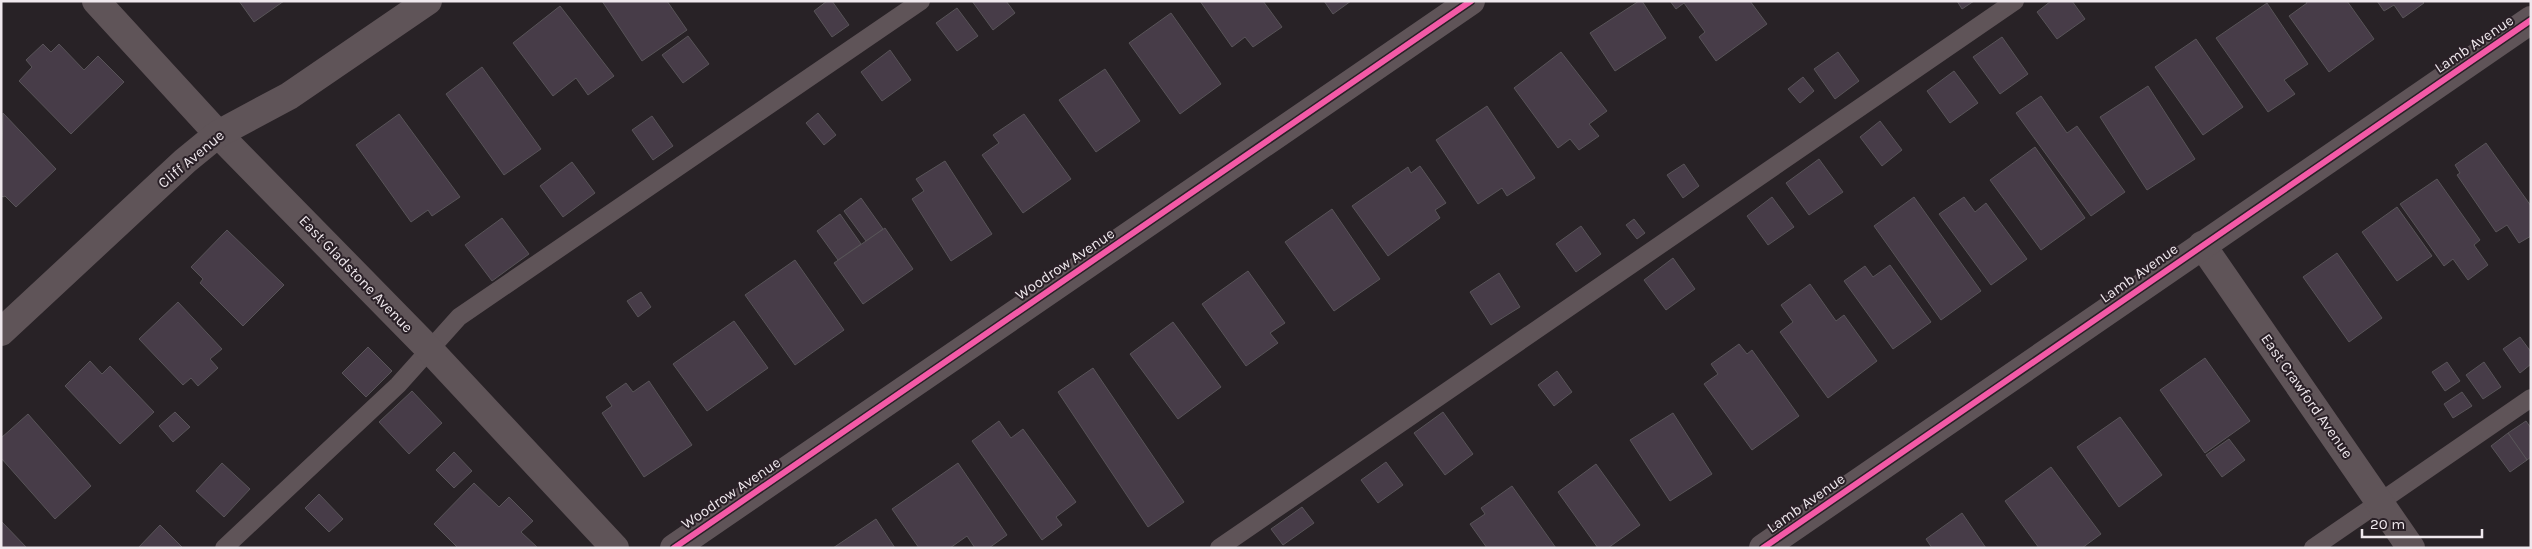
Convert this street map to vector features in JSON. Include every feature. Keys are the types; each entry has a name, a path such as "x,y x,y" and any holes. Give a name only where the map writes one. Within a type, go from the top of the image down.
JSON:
{"street":[{"name":"East Gladstone Avenue","path":"96,1 218,134 429,349 615,548"},
{"name":"Cliff Avenue","path":"1,332 185,161 218,134 290,96 428,1"},
{"name":"Woodrow Avenue","path":"674,548 1471,1"},
{"name":"Lamb Avenue","path":"1763,548 2531,20"},
{"name":"East Crawford Avenue","path":"2202,245 2412,548"}],"lane":[{"path":"224,548 398,385 459,317 920,1"},
{"path":"1219,548 2015,1"},
{"path":"2313,548 2531,398"}],"building":[{"path":"239,1 284,1 254,22"},
{"path":"602,1 667,1 687,30 642,61"},
{"path":"827,1 832,1 849,25 832,37 814,11"},
{"path":"972,1 1006,1 1015,13 993,30"},
{"path":"1200,1 1263,1 1282,27 1253,47 1245,37 1232,47"},
{"path":"1324,1 1351,1 1333,14"},
{"path":"1639,1 1642,1 1666,38 1615,71 1590,33"},
{"path":"1670,1 1750,1 1767,24 1716,61 1699,37 1705,32 1684,3 1676,9"},
{"path":"1957,1 1974,1 1962,9"},
{"path":"2051,1 2072,1 2085,19 2057,39 2037,12"},
{"path":"2306,1 2347,1 2374,39 2329,72 2289,16 2307,3"},
{"path":"2377,1 2422,1 2424,3 2403,18 2394,5 2384,11"},
{"path":"2267,3 2308,64 2284,80 2295,94 2268,112 2216,38"},
{"path":"560,6 614,76 588,95 576,78 553,96 513,43"},
{"path":"957,8 978,36 957,51 936,23"},
{"path":"1171,13 1221,84 1180,114 1129,43"},
{"path":"688,36 709,64 683,83 662,55"},
{"path":"2002,37 2028,74 2000,94 1973,57"},
{"path":"2196,39 2243,107 2203,135 2155,67"},
{"path":"43,44 51,52 59,44 84,70 98,56 124,82 71,134 19,81 32,67 26,60"},
{"path":"890,50 911,80 882,101 861,72"},
{"path":"1561,52 1607,111 1589,124 1599,136 1579,150 1570,139 1558,148 1514,88"},
{"path":"1838,52 1859,81 1835,99 1814,69"},
{"path":"482,67 541,149 504,175 446,94"},
{"path":"1105,69 1140,121 1096,152 1059,100"},
{"path":"1954,71 1978,103 1950,123 1927,91"},
{"path":"1803,77 1814,91 1800,103 1788,89"},
{"path":"2148,86 2195,159 2147,190 2100,117"},
{"path":"2041,96 2067,133 2077,126 2125,192 2091,216 2016,113"},
{"path":"1487,106 1535,178 1507,196 1502,188 1478,204 1436,140"},
{"path":"3,113 56,169 16,207 5,196 1,195"},
{"path":"818,113 836,135 824,145 806,123"},
{"path":"399,114 460,197 432,216 428,210 411,222 356,145"},
{"path":"1024,114 1071,179 1023,213 982,155 999,143 993,135"},
{"path":"652,116 673,146 653,160 632,130"},
{"path":"1880,121 1902,150 1882,166 1860,137"},
{"path":"2486,143 2531,206 2531,236 2519,243 2507,225 2496,232 2457,175 2460,173 2455,165"},
{"path":"2035,147 2085,218 2041,250 1990,180"},
{"path":"1819,159 1843,192 1809,215 1786,183"},
{"path":"945,161 992,234 951,261 912,199 924,191 916,179"},
{"path":"572,162 595,193 563,217 540,186"},
{"path":"1684,164 1699,186 1683,198 1667,175"},
{"path":"1420,166 1446,203 1435,210 1440,218 1388,256 1352,206 1408,167 1411,173"},
{"path":"2437,179 2480,240 2474,245 2488,265 2468,280 2453,259 2444,266 2400,204"},
{"path":"1772,197 1794,227 1768,245 1747,216"},
{"path":"1914,197 1981,291 1941,320 1874,226"},
{"path":"1964,197 1975,212 1986,203 2027,259 1991,285 1939,214"},
{"path":"861,198 883,229 866,241 844,211"},
{"path":"2397,207 2432,256 2397,281 2362,232"},
{"path":"1332,209 1380,279 1334,311 1285,242"},
{"path":"840,214 861,244 838,260 817,231"},
{"path":"502,218 529,254 492,281 465,245"},
{"path":"1634,219 1645,233 1637,239 1626,225"},
{"path":"1581,226 1601,254 1576,272 1556,244"},
{"path":"885,228 913,269 863,304 834,263"},
{"path":"227,230 284,285 243,326 200,283 203,279 191,267"},
{"path":"2337,253 2382,318 2349,342 2303,277"},
{"path":"1673,258 1695,289 1666,310 1644,280"},
{"path":"795,260 844,330 795,365 745,295"},
{"path":"1890,265 1931,322 1893,349 1844,281 1865,266 1873,277"},
{"path":"1248,271 1285,323 1270,333 1278,343 1246,366 1202,304"},
{"path":"1499,273 1520,307 1491,325 1470,292"},
{"path":"1810,284 1836,321 1844,315 1877,361 1828,398 1780,332 1793,322 1781,305"},
{"path":"641,292 651,307 638,317 627,301"},
{"path":"178,302 222,349 210,359 218,368 198,386 191,378 183,385 139,339"},
{"path":"734,321 768,368 707,411 673,364"},
{"path":"1173,322 1221,387 1178,419 1130,354"},
{"path":"2520,337 2531,352 2531,364 2520,373 2503,349"},
{"path":"1739,344 1747,354 1752,350 1799,416 1752,450 1704,384 1718,374 1711,364"},
{"path":"368,347 392,371 366,397 342,373"},
{"path":"2205,358 2250,421 2205,453 2160,390"},
{"path":"90,361 102,374 110,366 154,412 120,444 65,386"},
{"path":"2447,362 2460,381 2445,391 2432,372"},
{"path":"2484,362 2501,387 2483,399 2466,375"},
{"path":"1093,368 1184,502 1148,527 1058,392"},
{"path":"1557,371 1572,392 1554,406 1538,385"},
{"path":"649,381 692,445 644,477 602,413 612,406 606,397 626,383 633,392"},
{"path":"412,391 442,423 409,454 379,422"},
{"path":"2462,392 2472,406 2453,418 2444,404"},
{"path":"175,412 190,427 173,442 159,426"},
{"path":"1443,412 1473,454 1445,475 1414,433"},
{"path":"1673,413 1712,474 1670,501 1630,440"},
{"path":"28,414 91,486 55,519 1,458 1,438"},
{"path":"2120,417 2162,475 2119,507 2077,447"},
{"path":"999,421 1011,438 1023,429 1076,502 1056,517 1062,525 1042,540 972,441"},
{"path":"2526,421 2531,428 2531,457 2527,460 2508,433"},
{"path":"2508,433 2527,460 2510,472 2491,446"},
{"path":"2229,439 2245,460 2222,477 2206,455"},
{"path":"454,452 472,471 454,488 436,470"},
{"path":"1386,462 1403,485 1378,503 1361,480"},
{"path":"222,463 250,489 224,517 196,491"},
{"path":"958,463 1007,535 989,548 975,548 967,536 950,548 919,548 892,509"},
{"path":"1596,464 1640,525 1608,548 1598,548 1558,492"},
{"path":"2051,467 2101,534 2082,548 2039,548 2005,501"},
{"path":"474,483 499,507 509,497 533,521 521,532 538,548 458,548 434,524"},
{"path":"1512,486 1556,548 1487,548 1470,524 1485,514 1481,508"},
{"path":"319,494 343,519 329,532 305,508"},
{"path":"1302,507 1314,523 1283,545 1271,529"},
{"path":"1962,513 1986,548 1932,548 1926,539"},
{"path":"876,519 895,548 833,548"},
{"path":"1,521 27,548 1,548"},
{"path":"160,525 183,548 138,548"}],"cycle path":[{"path":"674,548 1471,1"},
{"path":"1763,548 2531,20"}]}
